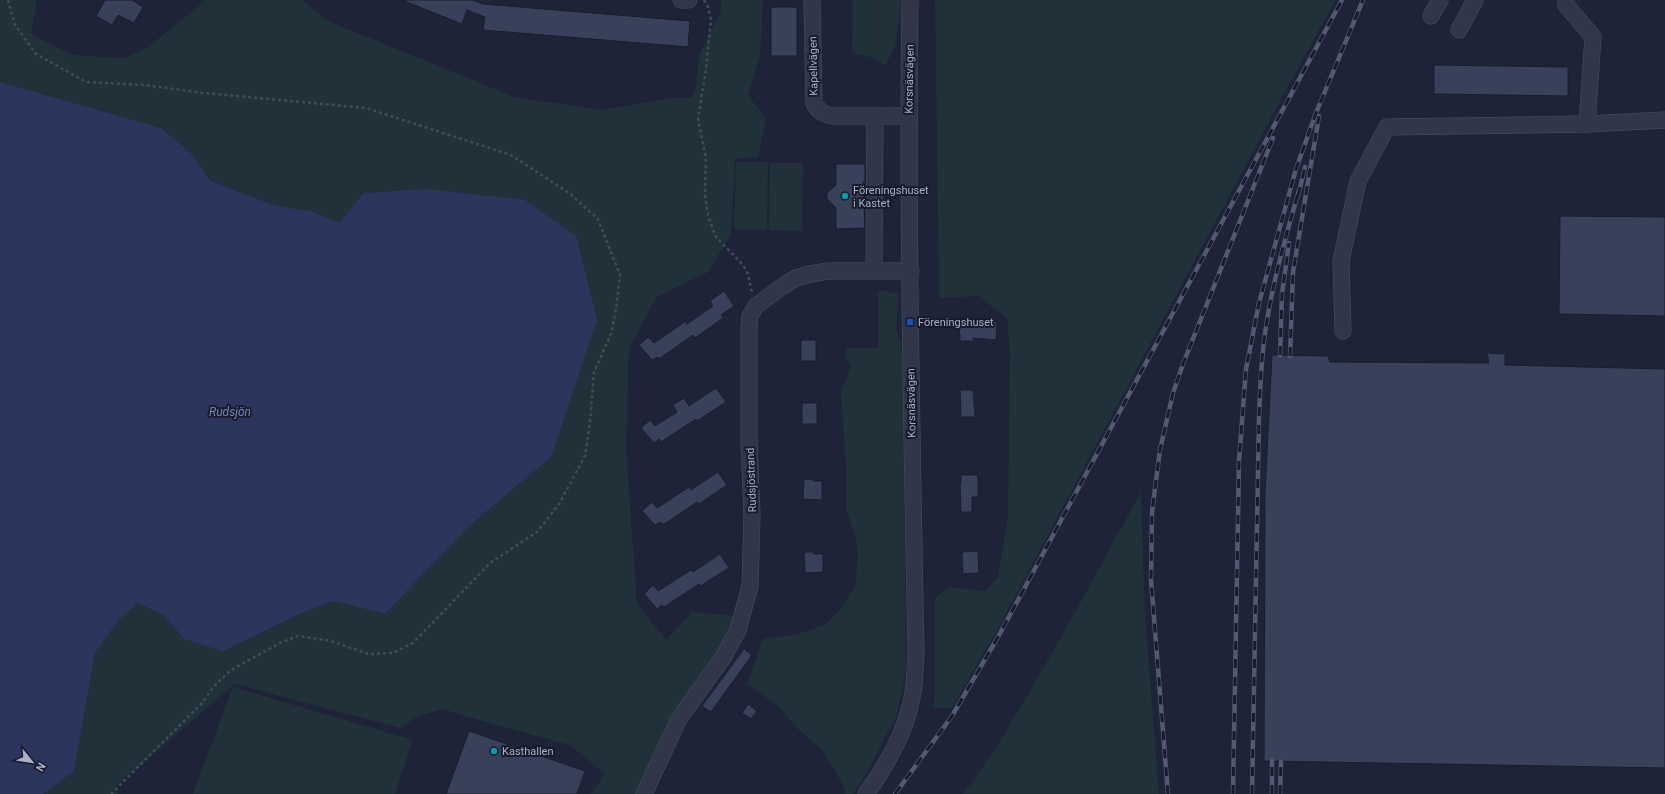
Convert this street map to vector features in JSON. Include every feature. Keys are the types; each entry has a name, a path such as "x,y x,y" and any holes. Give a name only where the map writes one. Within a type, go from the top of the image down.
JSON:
{"street":[{"path":"681,0 690,0"},
{"name":"Kapellvägen","path":"812,0 814,103 816,108 826,115 832,116 908,116"},
{"name":"Korsnäsvägen","path":"866,794 892,752 905,723 913,692 916,655 908,116 910,0"},
{"path":"1431,16 1440,0"},
{"path":"1459,30 1475,0"},
{"path":"1566,0 1566,5 1593,37 1587,124"},
{"path":"874,270 875,117"},
{"path":"1344,331 1340,261 1358,181 1387,128 1587,124 1665,120"},
{"path":"756,306 796,278 810,274 874,270 911,271"},
{"name":"Rudsjöstrand","path":"644,794 679,719 724,656 738,630 750,586 752,515 749,327 750,316 756,306"}],"path":[{"path":"8,0 15,25 36,54 86,82 144,84 204,93 366,108 511,155 569,193 598,219 620,275 611,334 594,372 590,422 585,456 559,504 537,532 490,564 413,643 393,653 368,654 331,641 298,636 280,643 230,670 214,686 202,703 111,794"},
{"path":"704,0 708,7 711,20 706,69 698,119 706,158 705,195 708,216 716,237 735,256 748,274 756,306"}],"shaded area":[{"path":"0,0 37,0 31,34 73,55 125,58 147,48 206,0 302,0 328,21 514,97 603,110 673,98 692,98 696,85 699,55 721,12 721,0 763,0 760,55 748,96 766,118 758,157 735,159 731,235 708,272 657,297 629,348 626,448 637,604 666,640 692,612 740,616 725,649 656,747 638,794 591,794 605,774 570,745 443,709 419,716 400,728 235,684 117,785 118,794 43,794 74,771 95,653 118,621 137,603 164,615 184,639 303,612 333,601 385,614 469,526 551,457 425,189 363,193 340,223 311,211 276,206 211,181 190,152 161,128 0,82"},
{"path":"853,0 900,0 895,46 885,66 874,58 852,53"},
{"path":"935,0 1336,0 1296,71 1001,623 952,708 933,708 935,694 935,598 949,587 985,591 998,577 1008,516 1010,352 1007,318 978,296 939,298"},
{"path":"736,162 768,162 767,230 734,229"},
{"path":"770,163 803,163 802,231 769,230"},
{"path":"878,290 899,294 896,329 901,343 903,361 906,670 897,715 865,776 853,794 845,794 844,787 825,753 796,727 778,706 747,684 763,639 798,634 823,626 840,610 855,586 858,554 855,537 846,509 846,466 841,392 852,365 844,356 847,348 878,348"},
{"path":"1141,492 1145,614 1159,794 963,794 994,752 1062,636"},
{"path":"233,687 413,740 395,794 193,794"}],"water":[{"name":"Rudsjön","path":"0,82 161,128 190,152 211,181 276,206 311,211 340,223 363,193 425,189 525,200 576,236 597,320 551,457 469,526 385,614 333,601 303,612 223,651 184,639 164,615 137,603 118,621 95,653 74,771 43,794 0,794"}],"building":[{"path":"105,0 132,0 143,7 134,23 118,15 112,25 96,16"},
{"path":"402,0 472,0 483,4 690,21 688,47 483,30 485,17 467,10 462,24"},
{"path":"771,7 797,7 797,56 771,56"},
{"path":"1434,65 1568,67 1568,96 1434,94"},
{"name":"Föreningshuset i Kastet","path":"836,164 865,164 865,182 863,182 865,228 836,229 836,208 827,199 827,193 836,185"},
{"path":"1560,216 1665,217 1665,316 1559,314"},
{"path":"724,291 734,306 721,315 723,318 695,338 693,335 659,359 658,357 652,360 639,345 648,337 654,343 686,321 687,324 713,306 710,301"},
{"path":"964,319 997,322 996,340 973,338 974,341 960,341 959,322 964,322"},
{"path":"801,340 816,340 816,361 801,361"},
{"path":"1487,353 1505,354 1505,365 1665,369 1665,768 1264,761 1265,493 1272,355 1328,356 1330,362 1489,363"},
{"path":"716,388 726,402 697,421 696,419 661,442 659,439 654,443 641,428 650,420 655,426 677,412 673,405 684,398 689,406"},
{"path":"960,390 973,390 975,417 961,417"},
{"path":"802,403 817,403 817,424 802,424"},
{"path":"718,472 727,485 699,504 697,502 663,525 661,522 655,525 642,511 652,502 657,508 689,487 691,490"},
{"path":"961,475 978,475 978,497 972,497 972,512 961,512"},
{"path":"804,479 822,481 822,500 803,499"},
{"path":"978,551 979,573 963,574 962,552"},
{"path":"804,552 823,554 823,572 805,573"},
{"path":"720,554 729,568 700,586 699,584 664,607 662,605 657,609 644,594 653,585 658,591 691,570 693,572"},
{"path":"744,649 752,655 711,712 702,706"},
{"path":"748,704 757,711 751,719 742,713"},
{"name":"Kasthallen","path":"469,731 585,771 577,794 446,794"}],"railway":[{"path":"895,794 952,716 998,637 1342,0"},
{"path":"1233,794 1239,461 1246,369 1259,303 1296,169 1316,113 1363,0"},
{"path":"1290,356 1293,272 1319,116"},
{"path":"1168,794 1151,580 1152,512 1160,450 1173,393 1183,364 1273,138"},
{"path":"1298,196 1305,167"},
{"path":"1252,794 1260,384 1264,338 1272,292 1299,190"},
{"path":"1280,355 1282,294 1289,243"},
{"path":"1272,761 1272,794"},
{"path":"1280,794 1281,762"}],"place":[{"name":"Föreningshuset i Kastet","path":"845,196"},
{"name":"Föreningshuset","path":"910,322"},
{"name":"Kasthallen","path":"494,751"}]}
